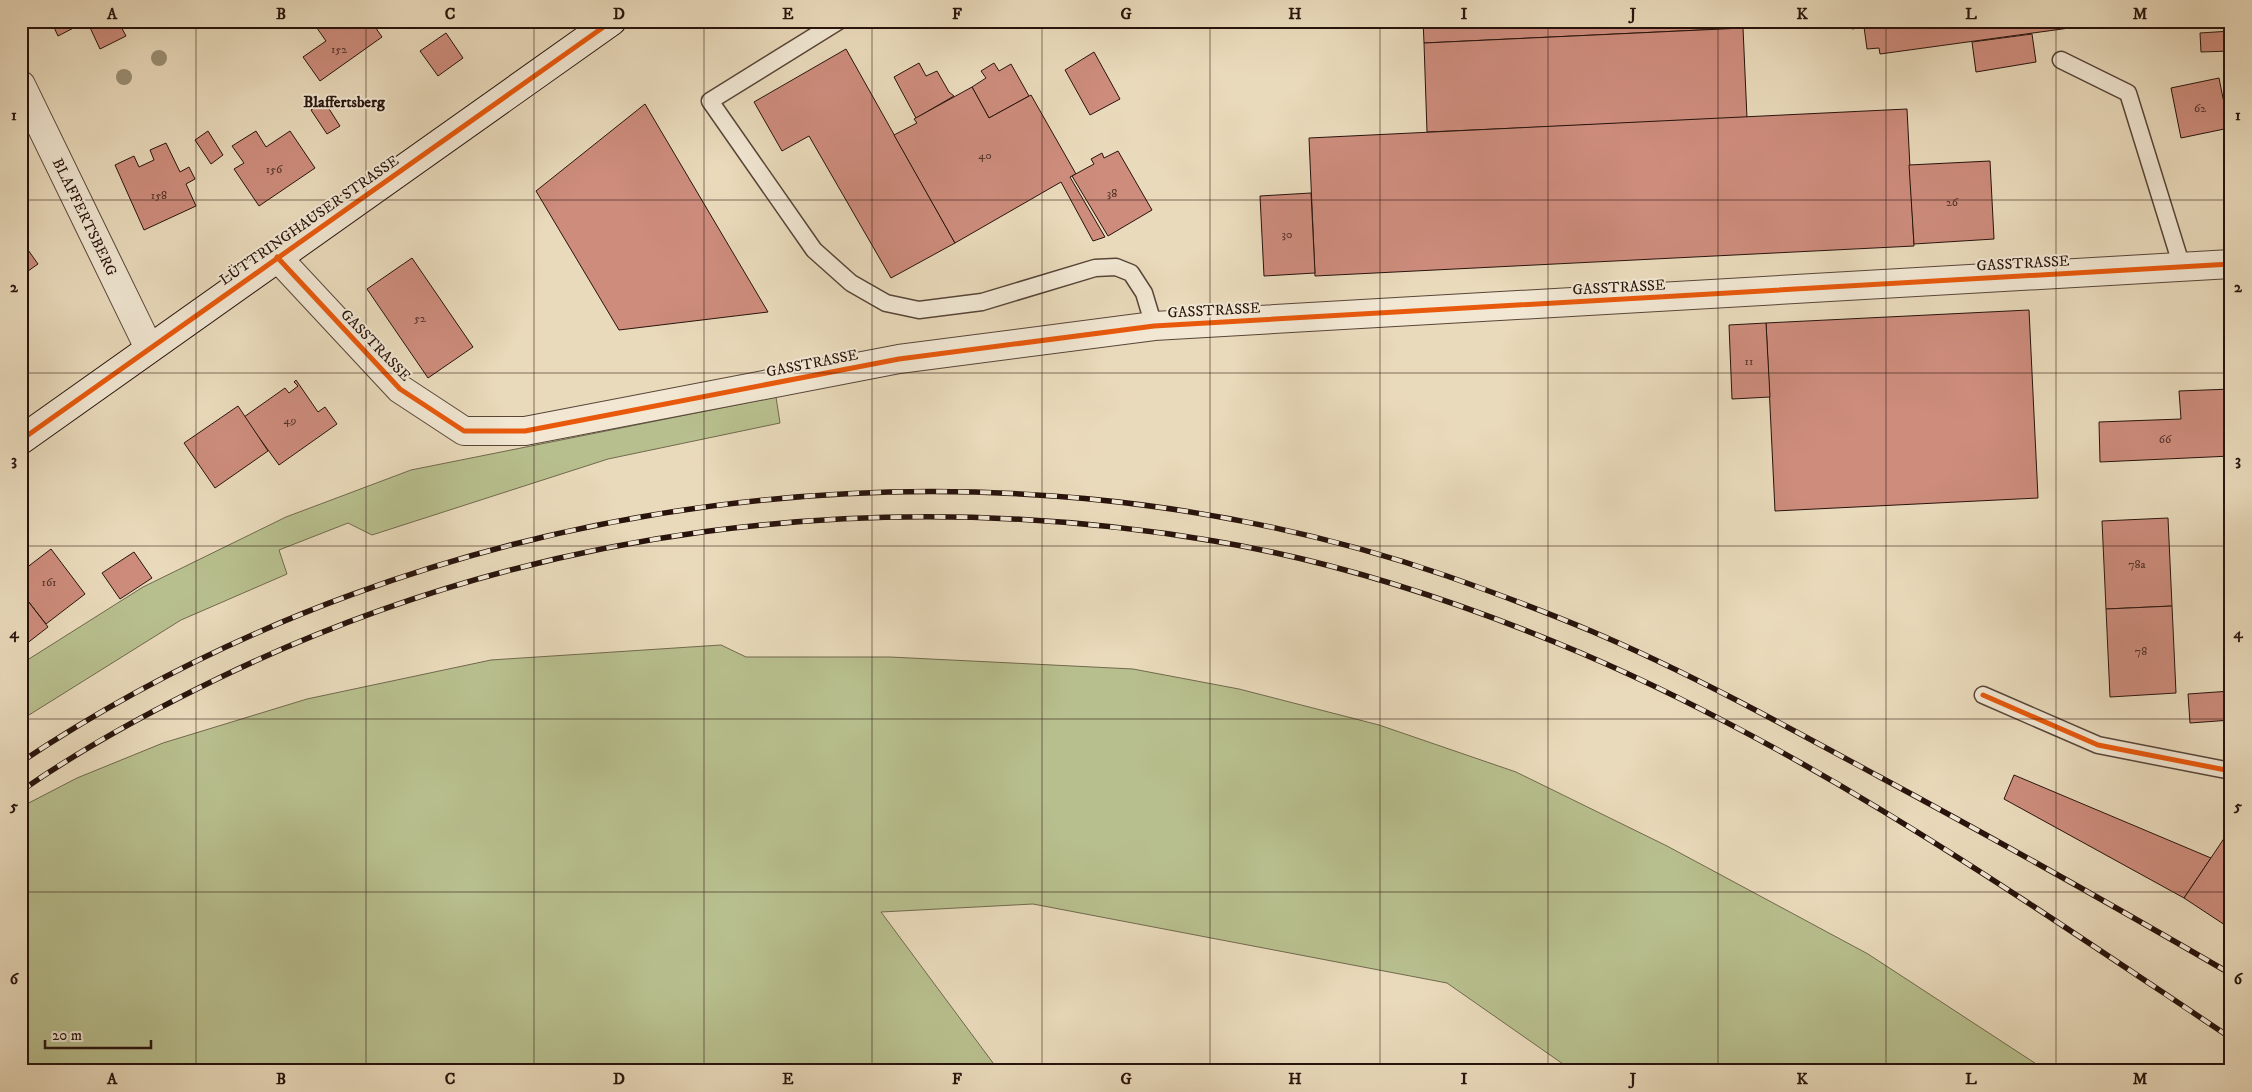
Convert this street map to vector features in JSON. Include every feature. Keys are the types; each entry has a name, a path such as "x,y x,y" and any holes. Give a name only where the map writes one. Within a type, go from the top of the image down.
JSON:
{"street":[{"name":"LÜTTRINGHAUSER STRASSE","path":"21,440 612,21"},
{"name":"BLAFFERTSBERG","path":"21,85 149,348"},
{"name":"GASSTRASSE","path":"277,257 400,389 464,431 525,431 899,359 1154,326 2231,264"}],"lane":[{"path":"839,21 710,101 814,250 851,283 886,303 919,310 982,302 1095,268 1116,267 1131,273 1136,280 1144,294 1154,326"},
{"path":"2061,60 2128,93 2182,267"},
{"path":"1983,695 2098,744 2231,772"}],"green space":[{"path":"776,397 780,423 608,459 372,535 348,523 279,550 287,574 181,620 21,720 21,664 143,587 286,517 411,470"},
{"path":"721,645 746,657 890,657 1133,669 1239,689 1379,725 1516,772 1667,846 1868,954 2047,1071 1854,1071 1844,1065 1845,1071 1573,1071 1447,983 1033,904 881,912 999,1071 21,1071 21,807 77,778 163,743 307,699 491,660"}],"building":[{"path":"51,21 87,21 58,36"},
{"path":"87,21 118,21 126,36 100,49"},
{"path":"312,21 371,21 382,37 320,81 303,57 326,41"},
{"path":"1423,21 1743,21 1743,28 1424,43"},
{"path":"1851,21 2083,21 2084,26 1880,54 1879,48 1867,49 1864,27 1852,29"},
{"path":"1743,28 1747,118 1427,132 1424,43"},
{"path":"2231,31 2231,51 2201,52 2200,33"},
{"path":"446,33 463,58 438,76 420,51"},
{"path":"2032,34 2036,62 1976,72 1972,42"},
{"path":"846,49 955,243 891,278 809,136 782,151 754,102"},
{"path":"1094,52 1120,99 1090,115 1065,70"},
{"path":"919,63 926,76 937,71 949,92 954,96 916,118 894,77"},
{"path":"994,63 999,71 1011,64 1029,96 989,118 972,87 986,78 981,71"},
{"path":"2219,78 2229,128 2181,138 2171,88"},
{"path":"972,87 989,118 1031,95 1076,174 1070,177 1105,237 1093,241 1061,182 955,243 894,135 917,123 914,119"},
{"path":"324,101 340,126 327,134 311,110"},
{"path":"645,104 768,312 619,330 536,191"},
{"path":"1907,109 1914,246 1315,276 1309,138"},
{"path":"208,131 223,155 211,164 195,140"},
{"path":"256,131 266,147 290,131 315,168 259,206 234,169 244,163 232,146"},
{"path":"166,143 180,172 189,167 195,179 186,184 196,206 144,230 115,165 134,156 139,167 154,160 150,150"},
{"path":"1118,151 1152,210 1108,236 1072,176 1094,164 1091,159 1102,153 1104,158"},
{"path":"1990,161 1994,239 1914,244 1909,165"},
{"path":"1311,193 1315,273 1264,276 1260,196"},
{"path":"21,240 38,264 21,276"},
{"path":"412,258 473,347 428,378 367,289"},
{"path":"2029,310 2038,498 1775,511 1766,323"},
{"path":"1766,323 1770,397 1732,399 1729,325"},
{"path":"296,380 318,412 325,407 337,424 279,465 244,417 285,388 289,393 298,386 294,382"},
{"path":"2231,389 2231,456 2100,462 2099,422 2181,419 2179,391"},
{"path":"238,406 268,451 215,488 184,443"},
{"path":"2168,518 2172,606 2106,609 2102,521"},
{"path":"51,549 85,594 46,624 21,592 21,572"},
{"path":"134,552 152,578 120,599 102,573"},
{"path":"21,592 48,627 21,648"},
{"path":"2172,606 2176,693 2110,697 2106,609"},
{"path":"2231,691 2231,720 2190,723 2188,694"},
{"path":"2014,775 2211,858 2184,898 2004,799"},
{"path":"2231,828 2231,929 2184,898"}],"railway":[{"path":"21,762 181,669 352,595 530,540 713,506 899,492 1085,499 1269,527 1447,576 1573,624 1664,664 1772,719 1923,800 2231,974"},
{"path":"21,791 118,730 168,703 219,678 337,626 458,585 581,553 706,532 832,519 959,517 1086,524 1214,541 1308,560 1354,572 1446,601 1492,617 1581,653 1667,692 1751,735 1833,781 1994,881 2231,1038"}],"cycle path":[{"path":"21,440 612,21"},
{"path":"277,257 400,389 464,431 525,431 899,359 1154,326 2231,264"},
{"path":"1983,695 2098,745 2231,771"}],"district":[{"name":"Blaffertsberg","path":"344,101"}]}
